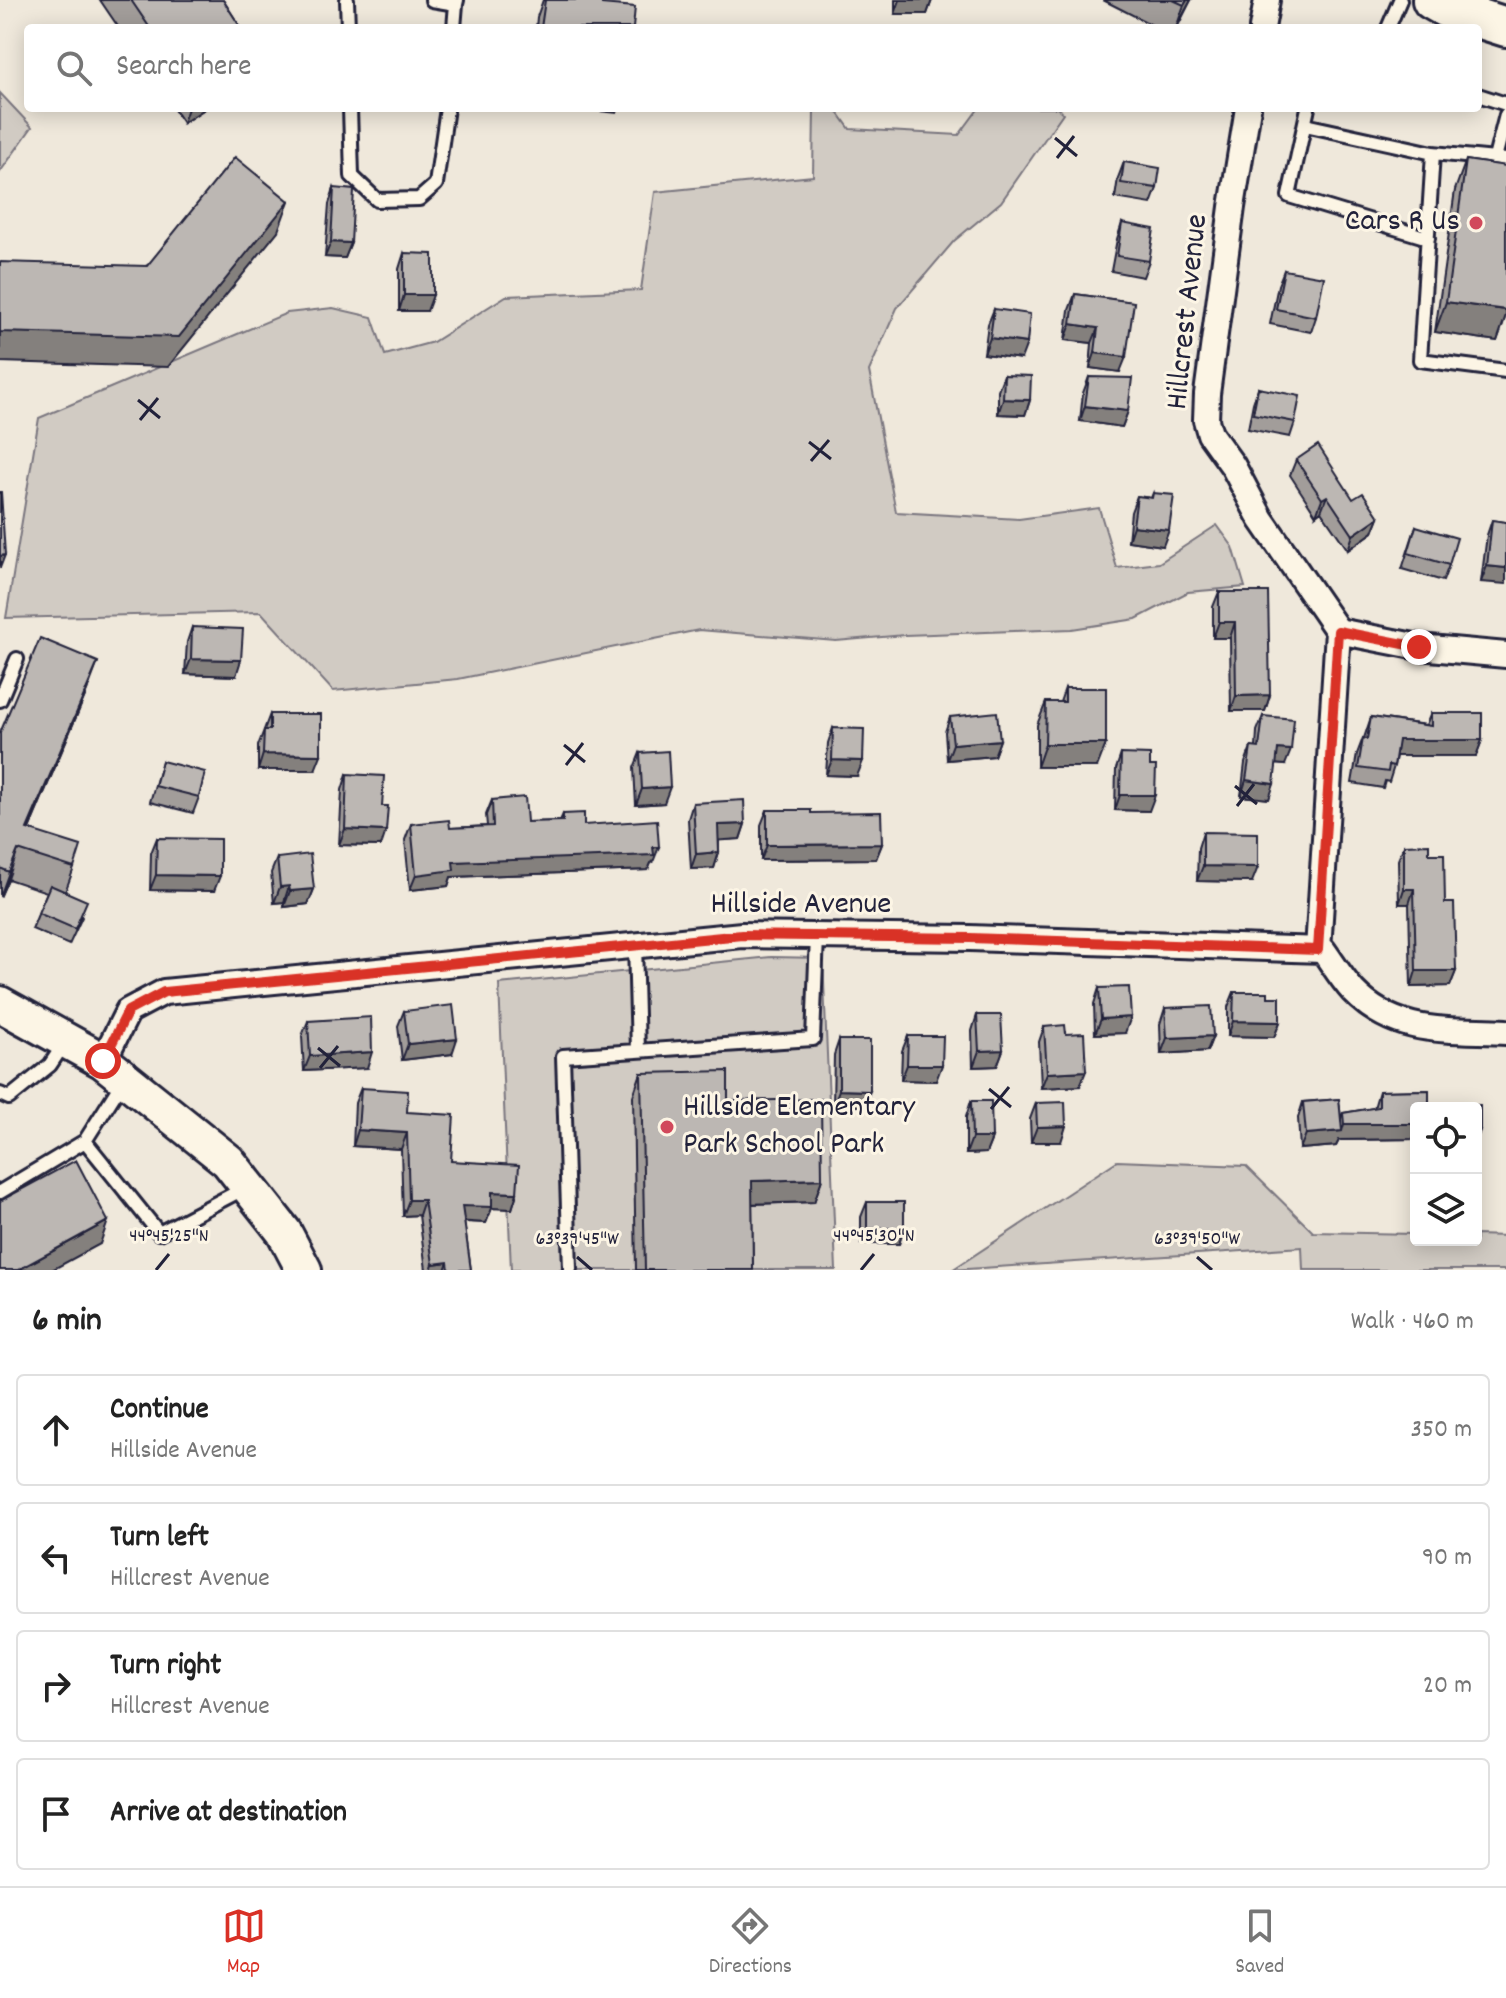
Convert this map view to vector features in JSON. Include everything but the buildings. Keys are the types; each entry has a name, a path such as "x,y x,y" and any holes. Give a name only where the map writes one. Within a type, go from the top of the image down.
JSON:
{"main road":[{"path":"1432,0 1446,8 1506,27"},
{"path":"0,1004 114,1070 228,1161 284,1232 304,1270"}],"street":[{"path":"1263,24 1267,0"},
{"name":"Hillcrest Avenue","path":"1247,112 1230,222 1206,420 1210,434 1233,466 1261,519 1338,631"},
{"path":"1506,655 1419,647 1338,631 1318,950 1323,950 1354,991 1378,1011 1398,1022 1430,1028 1506,1032"},
{"name":"Hillside Avenue","path":"114,1070 128,1011 164,992 635,944 742,935 1318,950"}],"lane":[{"path":"347,0 348,24"},
{"path":"432,0 457,2 454,24"},
{"path":"1390,24 1400,0"},
{"path":"1482,96 1506,104"},
{"path":"350,112 352,176 377,200 419,199 436,184 446,112"},
{"path":"1307,112 1289,196 1428,238"},
{"path":"1305,125 1433,153 1500,159 1506,115"},
{"path":"1433,153 1420,360 1506,371"},
{"path":"0,700 17,659"},
{"path":"570,1269 563,1056 813,1039 817,936"},
{"path":"635,944 638,1051"},
{"path":"0,1094 9,1098 50,1065 66,1041"},
{"path":"0,1192 85,1141 114,1070"},
{"path":"85,1141 159,1233 248,1187"}],"shaded area":[{"path":"0,93 32,127 0,172"},
{"path":"814,112 838,112 850,129 959,135 976,112 1063,113 1001,202 954,241 897,308 869,371 896,512 1019,519 1099,508 1117,568 1159,563 1217,525 1233,547 1245,587 1188,592 1136,619 1072,629 905,635 836,641 699,630 458,679 333,691 261,612 6,618 39,418 287,313 333,308 372,317 385,355 433,342 506,296 641,290 655,192 813,176"},
{"name":"Hillside Elementary Park School Park","path":"771,957 823,958 836,1270 511,1270 499,984"},
{"path":"1117,1161 1246,1166 1313,1232 1410,1234 1410,1246 1482,1246 1482,1235 1506,1236 1506,1270 1303,1270 1302,1247 952,1270"}],"place":[{"name":"Cars R Us","path":"1476,223"},
{"name":"Hillside Elementary Park School Park","path":"667,1127"}],"route":[{"path":"103,1061 128,1011 164,992 566,950 742,935 970,938 1318,950 1338,631 1419,647"}]}
